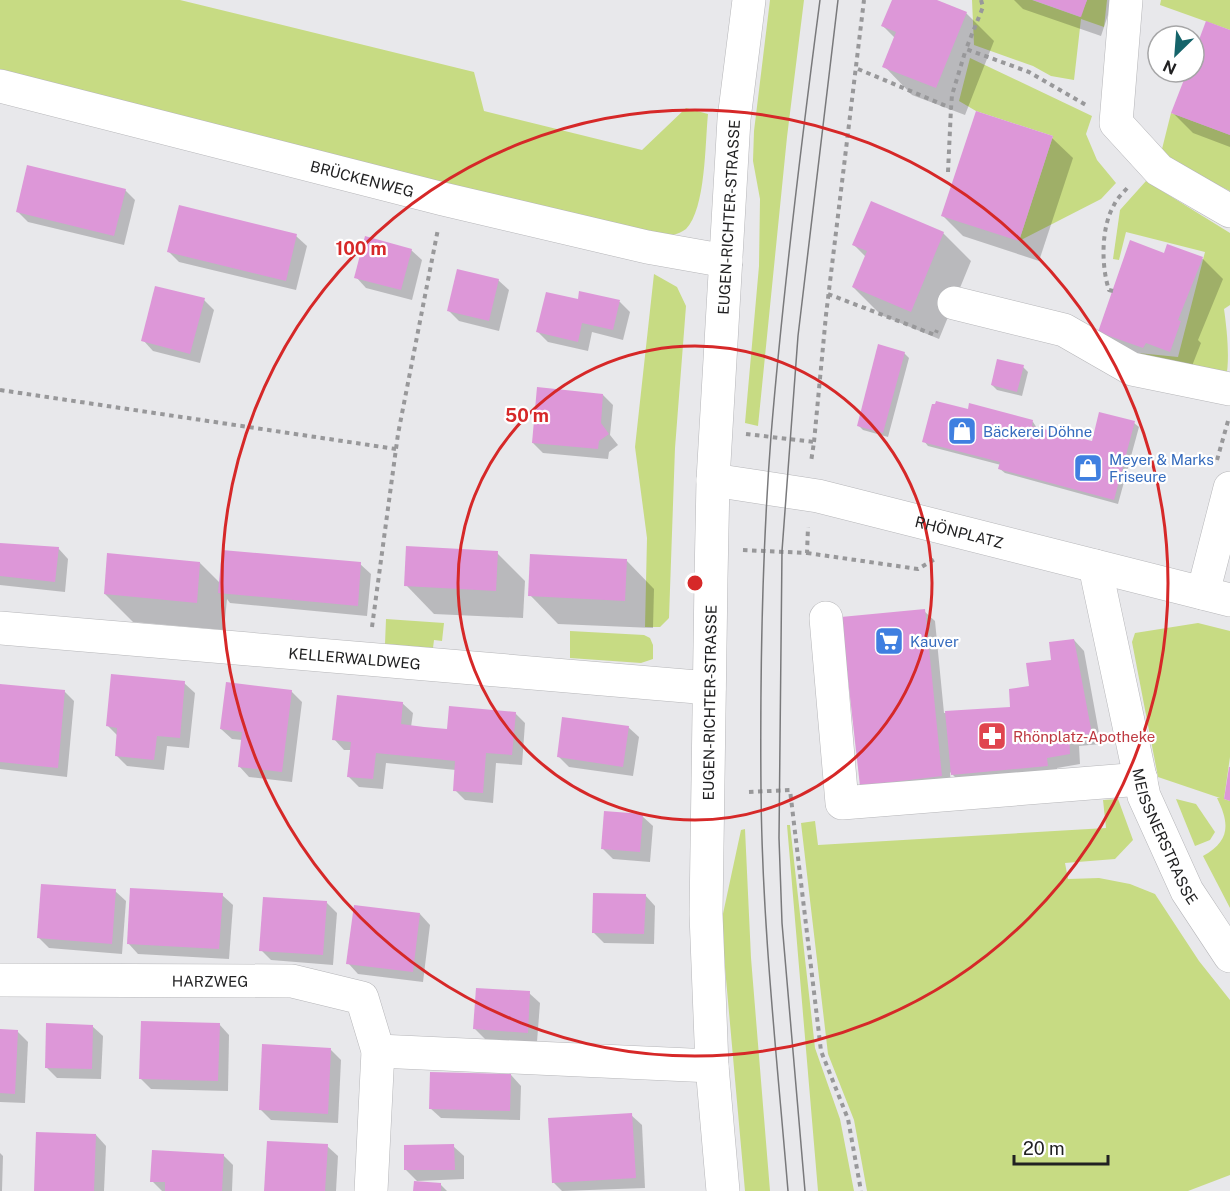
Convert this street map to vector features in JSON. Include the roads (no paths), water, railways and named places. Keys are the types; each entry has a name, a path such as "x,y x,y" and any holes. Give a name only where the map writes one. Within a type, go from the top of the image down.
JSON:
{"street":[{"name":"EUGEN-RICHTER-STRASSE","path":"723,1191 712,1066 706,914 713,480 734,119 749,0"},
{"path":"1126,0 1116,123 1159,170 1230,211"},
{"name":"BRÜCKENWEG","path":"0,86 443,199 647,247 726,261"},
{"path":"954,303 1064,330 1132,369 1230,389"},
{"name":"RHÖNPLATZ","path":"713,480 808,494 1217,596"},
{"path":"1217,596 1230,488"},
{"name":"MEISSNERSTRASSE","path":"1095,566 1144,796 1187,891 1230,956"},
{"path":"826,618 842,804 1141,779"},
{"name":"KELLERWALDWEG","path":"0,628 709,688"},
{"name":"HARZWEG","path":"0,980 292,981 362,998 378,1051 371,1191"},
{"path":"378,1051 712,1066"}],"tram line":[{"path":"788,1191 764,890 761,790 762,613 768,480 776,381 793,218 820,0"},
{"path":"805,1191 782,923 779,838 782,551 798,336 838,0"}],"place":[{"name":"Bäckerei Döhne","path":"962,431"},
{"name":"Meyer & Marks Friseure","path":"1088,468"},
{"name":"Kauver","path":"889,641"},
{"name":"Rhönplatz-Apotheke","path":"992,736"}]}
